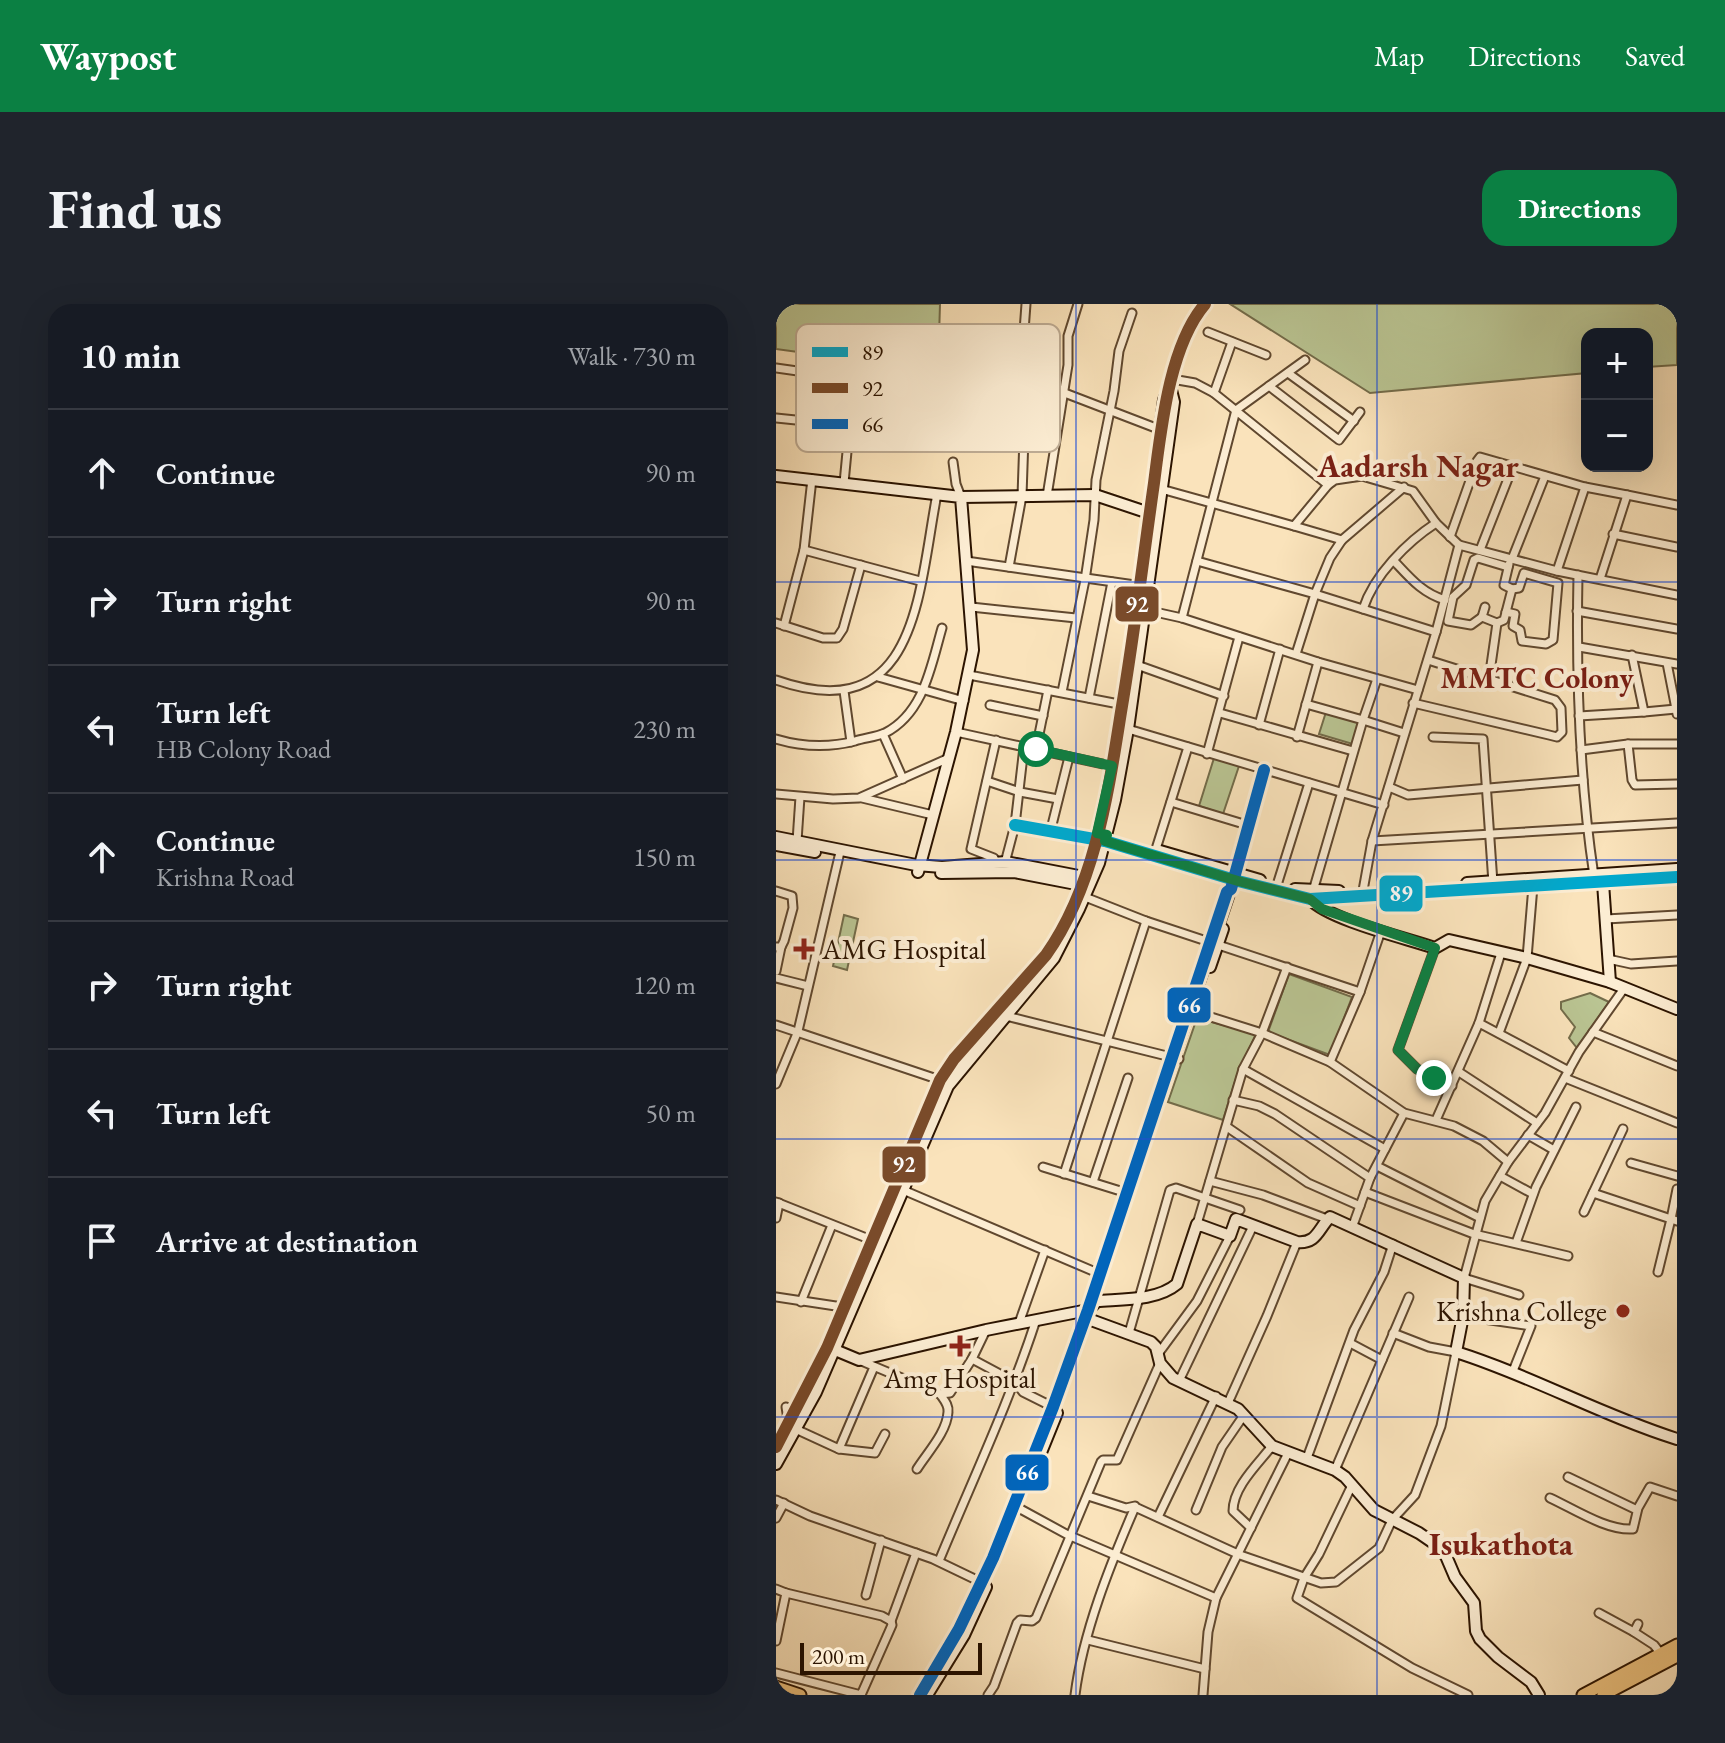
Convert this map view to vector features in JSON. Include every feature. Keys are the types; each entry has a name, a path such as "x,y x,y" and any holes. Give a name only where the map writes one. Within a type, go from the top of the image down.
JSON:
{"main road":[{"path":"1583,1695 1677,1645"},
{"path":"1603,1695 1677,1656"},
{"path":"776,1687 800,1695"}],"street":[{"path":"1025,324 1026,304"},
{"path":"1060,406 1068,365 1068,336 1078,304"},
{"path":"1083,886 1101,837 1112,766 1137,665 1149,513 1164,400 1192,322 1205,304"},
{"path":"1062,692 1085,580 1095,495 1119,351 1132,313"},
{"path":"1208,332 1266,355"},
{"path":"1214,393 1232,342"},
{"path":"1182,618 1236,410 1305,360"},
{"path":"776,368 796,371"},
{"path":"1288,373 1354,421"},
{"path":"1171,382 1195,383 1214,393 1328,485"},
{"path":"1142,586 1174,402 1171,382"},
{"path":"1269,386 1339,440 1360,412"},
{"path":"1062,392 1161,430"},
{"path":"776,418 796,420"},
{"path":"844,483 846,452"},
{"path":"1009,567 1022,496 1023,452"},
{"path":"1047,496 1053,452"},
{"path":"1450,537 1477,461 1485,456 1585,487 1677,505"},
{"path":"918,869 950,758 973,650 961,497 953,462"},
{"path":"1480,550 1513,466"},
{"path":"776,476 961,497 1095,495 1149,513"},
{"path":"1294,526 1328,485 1335,480 1362,476 1413,491 1436,523 1459,545 1510,561"},
{"path":"1527,563 1521,586 1512,589 1504,585 1510,561 1545,476"},
{"path":"812,479 804,550 780,625 823,638 837,638 843,629 861,565"},
{"path":"1296,654 1330,558 1342,540 1404,487"},
{"path":"1557,571 1585,487"},
{"path":"1161,489 1342,540"},
{"path":"777,684 824,692 851,691 878,677 896,656 906,634 920,581 937,494"},
{"path":"1600,579 1627,495"},
{"path":"1363,609 1372,588 1394,561 1411,542 1436,523"},
{"path":"1613,534 1677,547"},
{"path":"1444,620 1445,600 1459,545"},
{"path":"804,550 920,581"},
{"path":"1363,893 1372,841 1436,632 1453,597 1466,585 1472,563 1478,558 1527,563 1677,595"},
{"path":"966,561 1142,586"},
{"path":"1197,561 1436,632"},
{"path":"1394,561 1420,588 1431,596 1445,600"},
{"path":"1453,570 1469,574"},
{"path":"1506,612 1515,614 1513,626 1520,630 1522,641 1546,644 1553,640 1558,583 1524,573"},
{"path":"1578,575 1579,716 1586,826 1606,919 1610,982"},
{"path":"1089,698 1112,582"},
{"path":"1482,617 1497,623 1504,620 1512,589"},
{"path":"971,607 1076,618"},
{"path":"1444,620 1471,625 1482,617 1485,607"},
{"path":"1140,609 1182,618 1418,690"},
{"path":"877,1242 948,1086 1052,947 1083,886 1101,837 1128,729 1127,705 1140,609"},
{"path":"1577,611 1677,629"},
{"path":"1489,679 1497,623"},
{"path":"776,739 815,746 851,742 883,734 900,723 924,690 942,628"},
{"path":"1207,754 1239,637"},
{"path":"1579,647 1677,664"},
{"path":"1259,725 1280,649"},
{"path":"1632,655 1644,712"},
{"path":"1413,703 1557,737 1562,732 1559,703 1428,660"},
{"path":"1297,737 1318,662"},
{"path":"1579,716 1676,712 1667,663"},
{"path":"1137,665 1224,696"},
{"path":"969,675 1127,705"},
{"path":"878,677 964,701"},
{"path":"1311,895 1377,679"},
{"path":"1036,749 1048,690"},
{"path":"844,691 851,742"},
{"path":"1306,704 1404,733"},
{"path":"990,705 1043,716"},
{"path":"1220,713 1353,751"},
{"path":"1487,722 1483,739 1493,884"},
{"path":"1128,729 1384,805"},
{"path":"956,732 1112,766"},
{"path":"883,734 903,779"},
{"path":"1433,737 1483,739"},
{"path":"996,740 971,849 994,858 1002,865"},
{"path":"1581,750 1628,744 1677,744"},
{"path":"1628,744 1635,785 1677,784"},
{"path":"1002,865 1015,825 1024,747"},
{"path":"1156,849 1188,747"},
{"path":"1050,833 1069,757"},
{"path":"859,798 950,758"},
{"path":"927,1695 964,1635 1059,1408 1127,1193 1195,1012 1264,770"},
{"path":"1389,787 1408,795 1583,780"},
{"path":"987,781 1020,792 1058,799"},
{"path":"1277,885 1309,783"},
{"path":"776,794 859,798 933,815"},
{"path":"797,841 800,797"},
{"path":"1171,802 1247,825"},
{"path":"1372,841 1677,823"},
{"path":"1015,825 1050,833 1101,837 1156,849 1234,880 1277,885 1311,895 1322,909 1435,948"},
{"path":"776,837 840,854"},
{"path":"1101,837 1234,880 1311,895 1677,877"},
{"path":"776,845 918,869 1002,865 1083,886 1146,921 1360,992"},
{"path":"776,1084 798,1031 840,854"},
{"path":"1493,884 1533,886 1677,869"},
{"path":"1499,1033 1527,958 1533,886"},
{"path":"776,891 792,896 793,903 779,947 776,971"},
{"path":"1606,919 1677,915"},
{"path":"1064,1174 1146,921"},
{"path":"1330,1062 1360,992 1381,931"},
{"path":"1452,1086 1417,1069 1398,1050 1435,948 1449,940 1610,982 1677,1009"},
{"path":"1016,1506 1097,1301 1214,944"},
{"path":"1436,1120 1479,1023 1501,953"},
{"path":"1608,959 1631,964 1677,961"},
{"path":"1097,1301 1138,1298 1177,1284 1243,1069 1262,1033 1287,967"},
{"path":"776,978 808,986"},
{"path":"1088,1496 1113,1504 1135,1505 1240,1555 1321,1583 1336,1582 1379,1548 1392,1520 1418,1490 1441,1426 1463,1316 1464,1278 1485,1201 1625,987"},
{"path":"1195,1012 1262,1033 1330,1062 1404,1113 1436,1120 1483,1141 1508,1162"},
{"path":"1002,1014 1176,1058"},
{"path":"776,1447 792,1428 800,1404 849,1308 940,1080 954,1059 1002,1014"},
{"path":"1479,1023 1567,1075 1677,1123"},
{"path":"776,1025 940,1080"},
{"path":"1593,1032 1677,1066"},
{"path":"1243,1069 1385,1149"},
{"path":"1459,1072 1537,1123"},
{"path":"1093,1182 1128,1078"},
{"path":"1233,1100 1259,1106 1275,1114 1370,1178"},
{"path":"1516,1243 1533,1194 1576,1107"},
{"path":"1352,1228 1370,1178 1404,1113"},
{"path":"1227,1127 1308,1183 1360,1206"},
{"path":"1584,1212 1623,1129"},
{"path":"1528,1135 1554,1150"},
{"path":"1631,1163 1677,1176"},
{"path":"1377,1166 1480,1218"},
{"path":"1043,1167 1127,1193"},
{"path":"1500,1176 1533,1194"},
{"path":"1210,1181 1327,1219 1335,1218 1464,1278 1519,1295"},
{"path":"1129,1333 1170,1190 1176,1188 1238,1215 1253,1226 1297,1242 1313,1240 1327,1219"},
{"path":"1658,1272 1674,1220 1677,1189"},
{"path":"903,1190 1100,1274"},
{"path":"988,1695 1018,1621 1036,1618 1101,1462 1117,1460 1167,1339 1197,1301 1230,1236 1246,1191"},
{"path":"1365,1192 1474,1234 1568,1256"},
{"path":"1593,1193 1674,1220"},
{"path":"776,1218 778,1203 877,1242"},
{"path":"1197,1224 1230,1236"},
{"path":"801,1302 832,1225"},
{"path":"1179,1381 1253,1226"},
{"path":"1228,1403 1297,1242"},
{"path":"1307,1458 1350,1343 1384,1272 1393,1244"},
{"path":"1019,1323 1045,1250"},
{"path":"776,1297 849,1308"},
{"path":"1335,1470 1409,1297"},
{"path":"776,1464 835,1350 849,1308"},
{"path":"859,1360 1019,1323 1090,1315 1151,1342 1167,1339"},
{"path":"1463,1316 1531,1326 1513,1371"},
{"path":"939,1561 1015,1382 1036,1320"},
{"path":"835,1350 940,1394 952,1392 986,1330"},
{"path":"1393,1333 1429,1347 1456,1352 1513,1371 1560,1394 1677,1439"},
{"path":"1151,1342 1166,1372 1228,1403 1244,1415 1272,1446 1335,1470 1374,1510 1419,1533 1446,1556 1455,1577 1474,1603 1476,1631 1480,1639 1531,1682 1539,1695"},
{"path":"1350,1343 1382,1360"},
{"path":"972,1359 1053,1407"},
{"path":"839,1449 874,1367"},
{"path":"917,1469 941,1433 948,1414 948,1407 940,1394"},
{"path":"1158,1517 1216,1396"},
{"path":"776,1407 800,1404"},
{"path":"786,1407 792,1428 839,1449 875,1453 885,1434"},
{"path":"1196,1510 1222,1447 1244,1415"},
{"path":"1251,1528 1233,1511 1233,1504 1239,1489 1272,1446"},
{"path":"1203,1695 1210,1617 1216,1598 1288,1453"},
{"path":"1568,1477 1637,1510"},
{"path":"1352,1485 1296,1595 1301,1602 1426,1676 1468,1695"},
{"path":"1550,1498 1588,1516 1633,1529 1637,1510 1650,1487 1677,1496"},
{"path":"776,1518 780,1502 810,1516 939,1561 984,1583"},
{"path":"1075,1695 1079,1665 1115,1554 1135,1505"},
{"path":"1016,1506 1068,1535 1216,1598"},
{"path":"866,1595 881,1540"},
{"path":"776,1673 861,1695 916,1553"},
{"path":"920,1695 984,1583"},
{"path":"776,1589 882,1616 891,1621"},
{"path":"776,1641 786,1593"},
{"path":"1599,1613 1636,1628 1661,1654"},
{"path":"1088,1640 1205,1669"}],"green space":[{"path":"776,304 940,304 939,324 796,324 796,352 776,349"},
{"path":"1230,304 1677,304 1677,365 1653,367 1653,328 1581,328 1581,374 1370,393"},
{"path":"1326,712 1363,723 1356,745 1319,734"},
{"path":"1214,758 1239,766 1223,814 1199,806"},
{"path":"844,915 858,919 847,970 833,966"},
{"path":"1289,974 1352,997 1330,1055 1268,1032"},
{"path":"1590,993 1609,1002 1577,1048 1569,1038 1575,1027 1561,1009 1561,1002"},
{"path":"1197,1018 1256,1034 1237,1075 1223,1120 1168,1102"}],"transit line":[{"name":"92","path":"776,1447 827,1348 940,1080 954,1059 1046,955 1077,899 1097,838 1111,775 1169,389 1183,342 1205,304"},
{"name":"66","path":"920,1695 959,1629 993,1558 1053,1407 1227,892 1231,889 1264,770"},
{"name":"89","path":"1015,825 1105,841 1310,899 1677,877"}],"place":[{"name":"AMG Hospital","path":"804,949"},
{"name":"Krishna College","path":"1623,1311"},
{"name":"Amg Hospital","path":"960,1346"}],"district":[{"name":"Aadarsh Nagar","path":"1418,466"},
{"name":"MMTC Colony","path":"1537,677"},
{"name":"Isukathota","path":"1501,1544"}],"route":[{"path":"1036,749 1112,766 1097,833 1107,835 1105,841 1310,899 1322,909 1435,948 1398,1050 1417,1069 1434,1078"}]}
